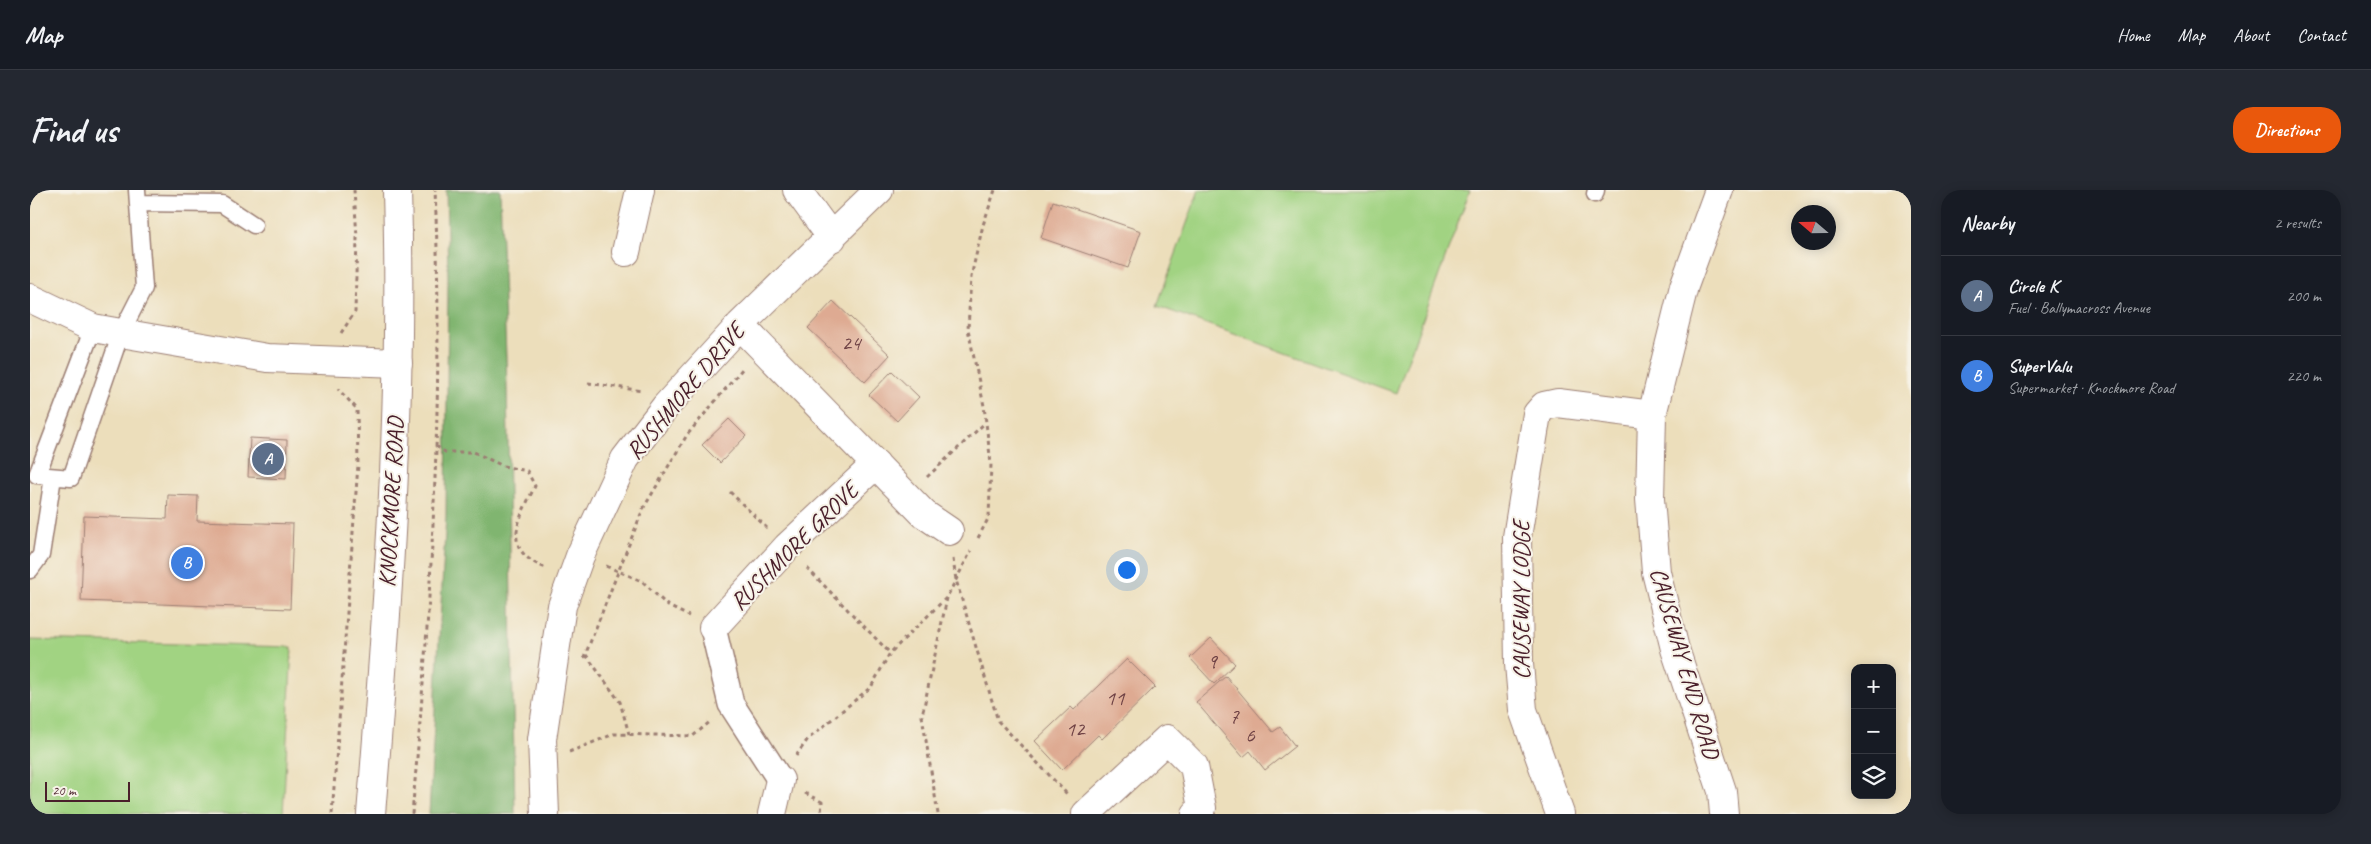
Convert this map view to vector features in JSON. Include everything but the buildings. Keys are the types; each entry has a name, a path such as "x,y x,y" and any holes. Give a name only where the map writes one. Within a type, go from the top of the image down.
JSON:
{"street":[{"name":"KNOCKMORE ROAD","path":"370,814 390,551 398,363 399,267 397,190"},
{"path":"626,252 640,190"},
{"path":"797,190 832,238"},
{"name":"RUSHMORE DRIVE","path":"545,814 542,739 562,606 575,567 625,459 666,406 740,325 832,238 879,190"},
{"name":"CAUSEWAY END ROAD","path":"1719,190 1684,286 1652,415 1650,499 1656,572 1675,648 1722,791 1724,814"},
{"path":"30,298 94,328 121,333 267,358 398,363"},
{"name":"RUSHMORE GROVE","path":"740,325 924,514 949,531"},
{"name":"CAUSEWAY LODGE","path":"1560,814 1524,710 1519,664 1517,537 1537,414 1544,406 1558,402 1652,415"},
{"name":"RUSHMORE GROVE","path":"713,628 787,547 876,464"},
{"path":"713,628 731,704 780,780 772,814"},
{"path":"1086,814 1168,739 1194,766 1202,808 1196,814"}],"lane":[{"path":"45,476 71,478 121,333 144,288 137,196 222,204 254,225"},
{"path":"30,570 41,555 45,476 94,328"}],"path":[{"path":"337,338 354,312 357,238 354,190"},
{"path":"412,814 435,511 439,276 435,190"},
{"path":"582,663 643,509 687,434 761,346"},
{"path":"588,382 641,389 666,406"},
{"path":"332,814 358,464 357,409 336,387"},
{"path":"906,496 986,423"},
{"path":"436,446 445,452 474,452 503,466 527,471 535,486 516,525 518,545 532,562 619,571 642,581 668,606"},
{"path":"730,492 787,547 890,653"},
{"path":"949,531 956,580 998,721 1086,814"},
{"path":"938,814 922,716 947,597"},
{"path":"586,655 620,702 629,734"},
{"path":"565,745 564,754 614,734 693,736 731,704"}],"green space":[{"path":"446,190 500,190 507,385 515,814 429,814 446,516 448,277"},
{"path":"1199,190 1470,190 1396,393 1157,306"},
{"path":"30,640 292,647 283,814 30,814"}],"place":[{"name":"Circle K","path":"268,459"},
{"name":"SuperValu","path":"187,563"}]}
